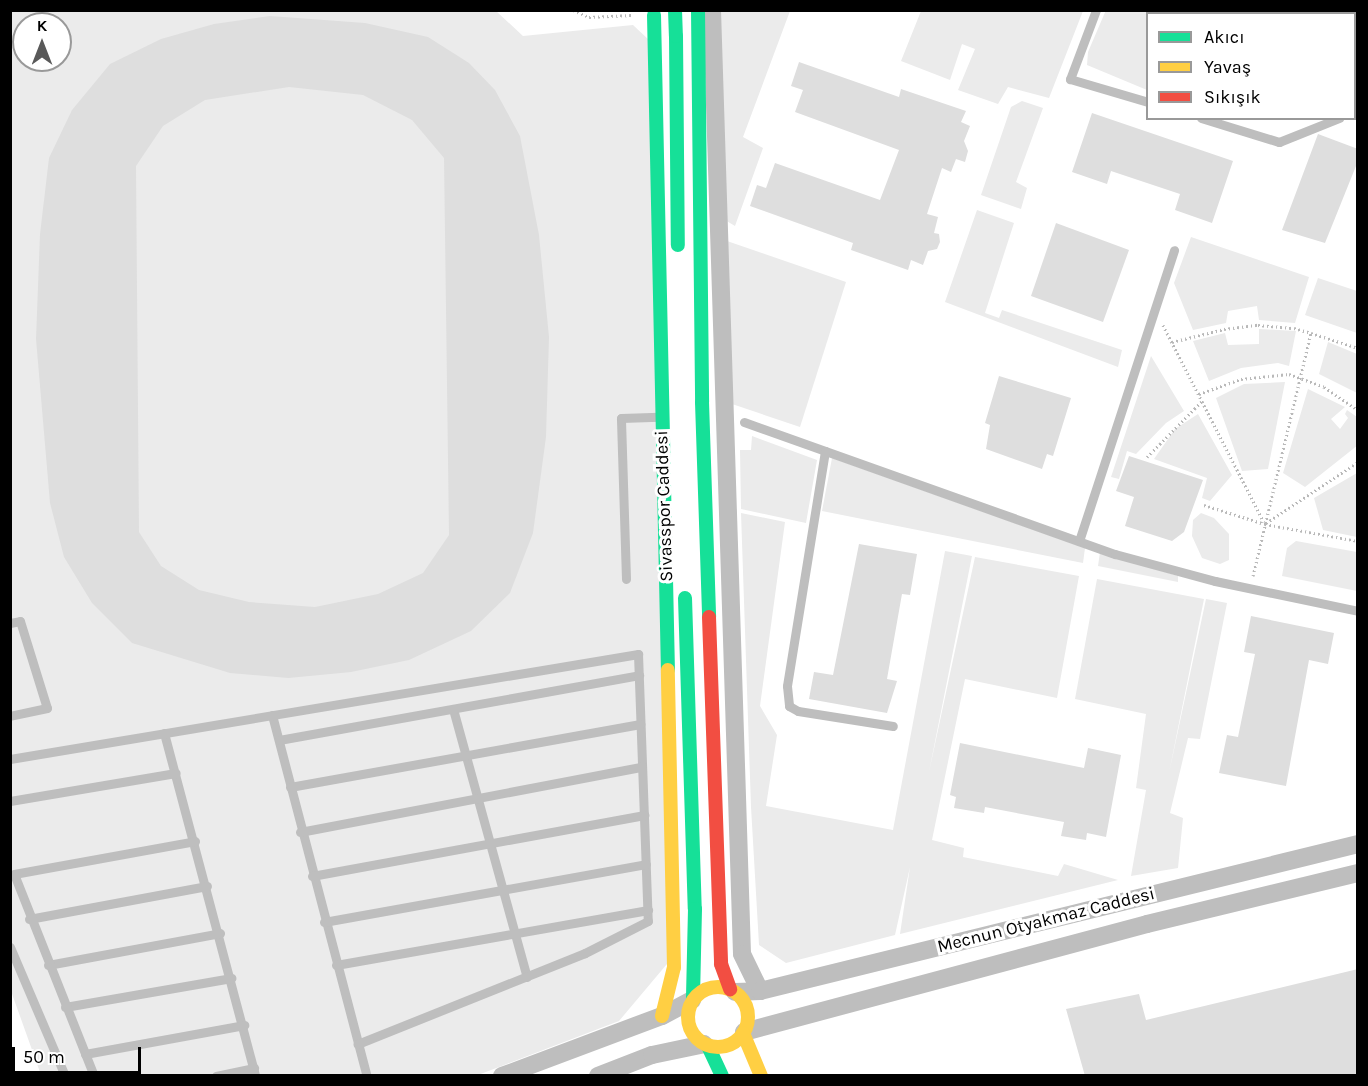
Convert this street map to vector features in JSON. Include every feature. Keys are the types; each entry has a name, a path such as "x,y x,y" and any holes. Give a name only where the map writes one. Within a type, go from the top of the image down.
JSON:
{"street":[{"path":"675,10 678,260"},
{"path":"698,10 703,426 721,964 732,990 748,1012 744,1033 760,1076"},
{"path":"712,10 742,954 760,991"},
{"path":"654,15 674,967 662,1016"},
{"path":"1356,111 1358,100"},
{"name":"Sivasspor Caddesi","path":"684,582 695,909 692,1000"},
{"name":"Mecnun Otyakmaz Caddesi","path":"732,990 760,991 1358,844"},
{"name":"Mecnun Otyakmaz Caddesi","path":"744,1033 1147,924 1358,873"},
{"path":"502,1076 662,1016 709,988 732,990"},
{"path":"692,1000 688,1024 706,1045 722,1076"},
{"path":"598,1076 652,1055 706,1045 729,1045 744,1033"}],"lane":[{"path":"1096,10 1070,79 1146,101"},
{"path":"1207,120 1279,142 1334,120"},
{"path":"1079,541 1174,250"},
{"path":"626,579 621,418 661,416"},
{"path":"744,423 1079,541 1250,588 1358,611"},
{"path":"825,451 787,686 789,706 798,711 893,726"},
{"path":"10,623 20,621 47,708 10,716"},
{"path":"10,759 638,654 648,921 526,977 358,1044"},
{"path":"279,741 639,675"},
{"path":"453,709 526,977"},
{"path":"272,715 300,831 367,1076"},
{"path":"290,788 464,754 640,724"},
{"path":"164,733 220,933 255,1072 216,1076"},
{"path":"300,831 642,767"},
{"path":"10,801 176,773"},
{"path":"312,876 644,815"},
{"path":"94,1076 29,919 14,874 195,841"},
{"path":"324,922 646,864"},
{"path":"29,919 207,886"},
{"path":"336,965 648,910"},
{"path":"48,965 220,933"},
{"path":"10,947 65,1076"},
{"path":"66,1007 231,978"},
{"path":"85,1054 244,1025"}],"path":[{"path":"573,10 589,17 654,15"},
{"path":"1155,308 1265,524"},
{"path":"1172,342 1224,329 1258,326 1294,328 1358,348"},
{"path":"1250,588 1311,333"},
{"path":"1199,394 1241,379 1289,374 1324,387 1358,410"},
{"path":"1146,457 1202,401"},
{"path":"1265,524 1358,462"},
{"path":"1204,506 1265,524 1358,542"}],"shaded area":[{"path":"921,10 1083,11 1049,98 1008,87 998,104 958,90 975,49 962,44 950,80 901,61"},
{"path":"1106,10 1219,10 1146,12 1146,90 1087,65 1088,52"},
{"path":"11,11 496,11 523,36 633,25 649,40 672,958 619,1021 478,1075 41,1075 11,991"},
{"path":"717,11 790,11 743,137 763,148 735,226 725,220"},
{"path":"1022,101 1043,108 1016,182 1027,188 1021,209 981,195 1011,107"},
{"path":"977,210 1014,223 985,313 999,318 1002,310 1122,350 1118,367 945,302"},
{"path":"1191,237 1309,277 1295,323 1259,320 1257,306 1228,311 1226,323 1193,330 1174,283"},
{"path":"727,241 846,282 800,427 732,404"},
{"path":"1318,278 1357,291 1357,333 1305,315"},
{"path":"1259,329 1296,331 1289,366 1278,363 1241,368 1209,381 1193,341 1225,333 1228,345 1259,344"},
{"path":"1328,342 1357,354 1357,393 1319,374"},
{"path":"1151,356 1184,411 1166,423 1136,454 1127,451 1119,479 1111,477"},
{"path":"1285,382 1268,469 1242,471 1216,398 1244,384"},
{"path":"1308,389 1345,407 1331,419 1340,429 1348,418 1345,414 1347,410 1357,417 1358,445 1305,487 1283,473"},
{"path":"1198,414 1232,475 1210,501 1202,498 1207,478 1154,459 1175,429"},
{"path":"752,436 817,460 806,523 741,509 740,450 751,450"},
{"path":"832,458 1085,548 1083,563 822,511"},
{"path":"1357,473 1357,537 1323,530 1314,498"},
{"path":"741,513 785,522 760,706 777,735 766,806 893,830 945,551 972,556 929,772 975,557 1079,576 1057,698 965,679 932,840 964,848 963,857 1058,876 1064,864 1118,880 900,934 910,867 895,935 786,963 759,945 751,807"},
{"path":"1201,513 1214,518 1229,534 1229,560 1220,564 1202,558 1192,536 1193,520"},
{"path":"1296,541 1357,552 1357,591 1282,576 1287,548"},
{"path":"1100,552 1178,576 1178,582 1098,566"},
{"path":"1097,579 1204,599 1169,773 1206,599 1227,603 1200,739 1188,738 1170,813 1183,818 1178,868 1131,876 1146,790 1136,788 1146,714 1075,699"}],"building":[{"path":"270,16 365,23 428,37 469,63 495,90 520,136 539,235 549,337 546,437 533,533 510,593 471,631 409,660 351,672 288,678 230,673 132,643 92,603 64,557 50,503 36,339 40,234 49,158 72,110 110,64 161,39 214,24","holes":["289,87 363,95 412,120 444,158 449,535 423,573 378,594 315,607 249,602 199,590 161,566 139,532 136,166 163,126 205,100"]},
{"path":"799,62 899,97 901,89 966,111 961,122 970,126 964,141 968,151 965,162 956,159 951,172 942,168 927,214 938,217 934,233 939,234 940,242 937,249 928,251 923,265 911,260 908,270 851,250 853,243 750,206 757,185 766,188 775,163 880,200 899,150 795,112 803,90 791,86"},
{"path":"1092,113 1233,161 1212,223 1175,210 1180,194 1111,171 1107,184 1072,172"},
{"path":"1318,134 1358,149 1358,161 1325,243 1282,230"},
{"path":"1056,223 1129,250 1103,322 1031,296"},
{"path":"999,376 1071,398 1053,456 1047,454 1042,469 986,449 990,425 985,423"},
{"path":"1129,456 1203,480 1184,532 1172,541 1125,526 1134,497 1116,491"},
{"path":"859,544 917,554 910,595 902,594 887,679 897,681 887,713 809,699 814,672 833,675"},
{"path":"1251,616 1334,633 1328,664 1309,660 1286,786 1219,773 1227,735 1238,737 1255,654 1244,652"},
{"path":"960,743 1084,768 1088,748 1121,755 1106,837 1087,833 1086,840 1061,836 1064,822 985,807 984,813 954,808 956,797 950,795"},
{"path":"1358,969 1358,1076 1085,1076 1066,1009 1139,994 1146,1020"}],"traffic: fast":[{"path":"675,10 676,36"},
{"path":"698,10 702,402 709,617"},
{"path":"654,15 668,670"},
{"path":"676,36 678,245"},
{"path":"685,598 695,909 693,1000"},
{"path":"708,1046 722,1076"}],"traffic: slow":[{"path":"662,1016 674,967 668,670"},
{"path":"712,987 724,987 735,992 743,1000 748,1017 746,1029 735,1042 724,1047 712,1047 701,1042 693,1034 688,1023 688,1011 693,1000 701,992 712,987"},
{"path":"743,1033 761,1076"}],"traffic: jam":[{"path":"709,617 721,964 730,989"}]}
